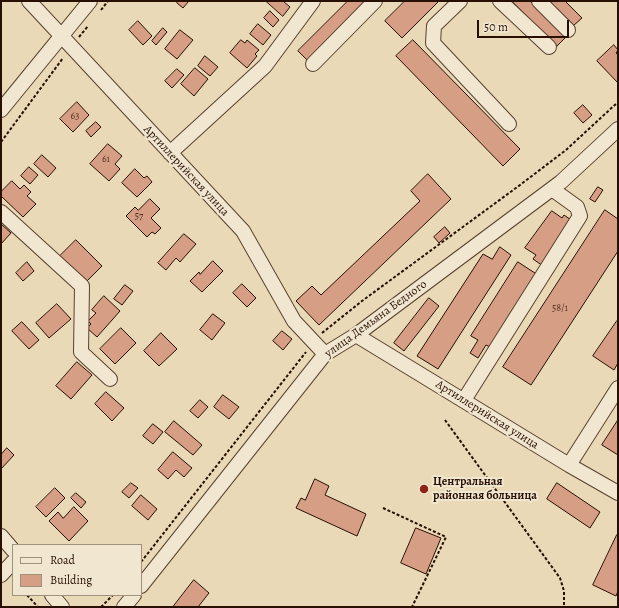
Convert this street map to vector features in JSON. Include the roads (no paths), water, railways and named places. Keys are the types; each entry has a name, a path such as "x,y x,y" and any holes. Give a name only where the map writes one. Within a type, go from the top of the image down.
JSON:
{"street":[{"name":"Артиллерийская улица","path":"29,1 243,232 294,321 325,354"},
{"path":"1,110 90,1"},
{"path":"170,153 266,66 313,1"},
{"path":"314,64 375,1"},
{"path":"460,1 434,26 433,43 509,124"},
{"path":"500,1 549,47"},
{"path":"539,1 568,30"},
{"name":"улица Демьяна Бедного","path":"142,585 325,354 356,335 552,189 618,129"},
{"path":"464,400 580,216 577,208 552,189"},
{"path":"1,212 82,286 81,352 110,379"},
{"name":"Артиллерийская улица","path":"356,335 569,465 618,493"},
{"path":"569,465 618,388"},
{"path":"1,536 12,549"},
{"path":"1,575 12,563"},
{"path":"53,596 62,607"},
{"path":"124,607 133,596"}],"place":[{"name":"Центральная районная больница","path":"424,489"}]}
